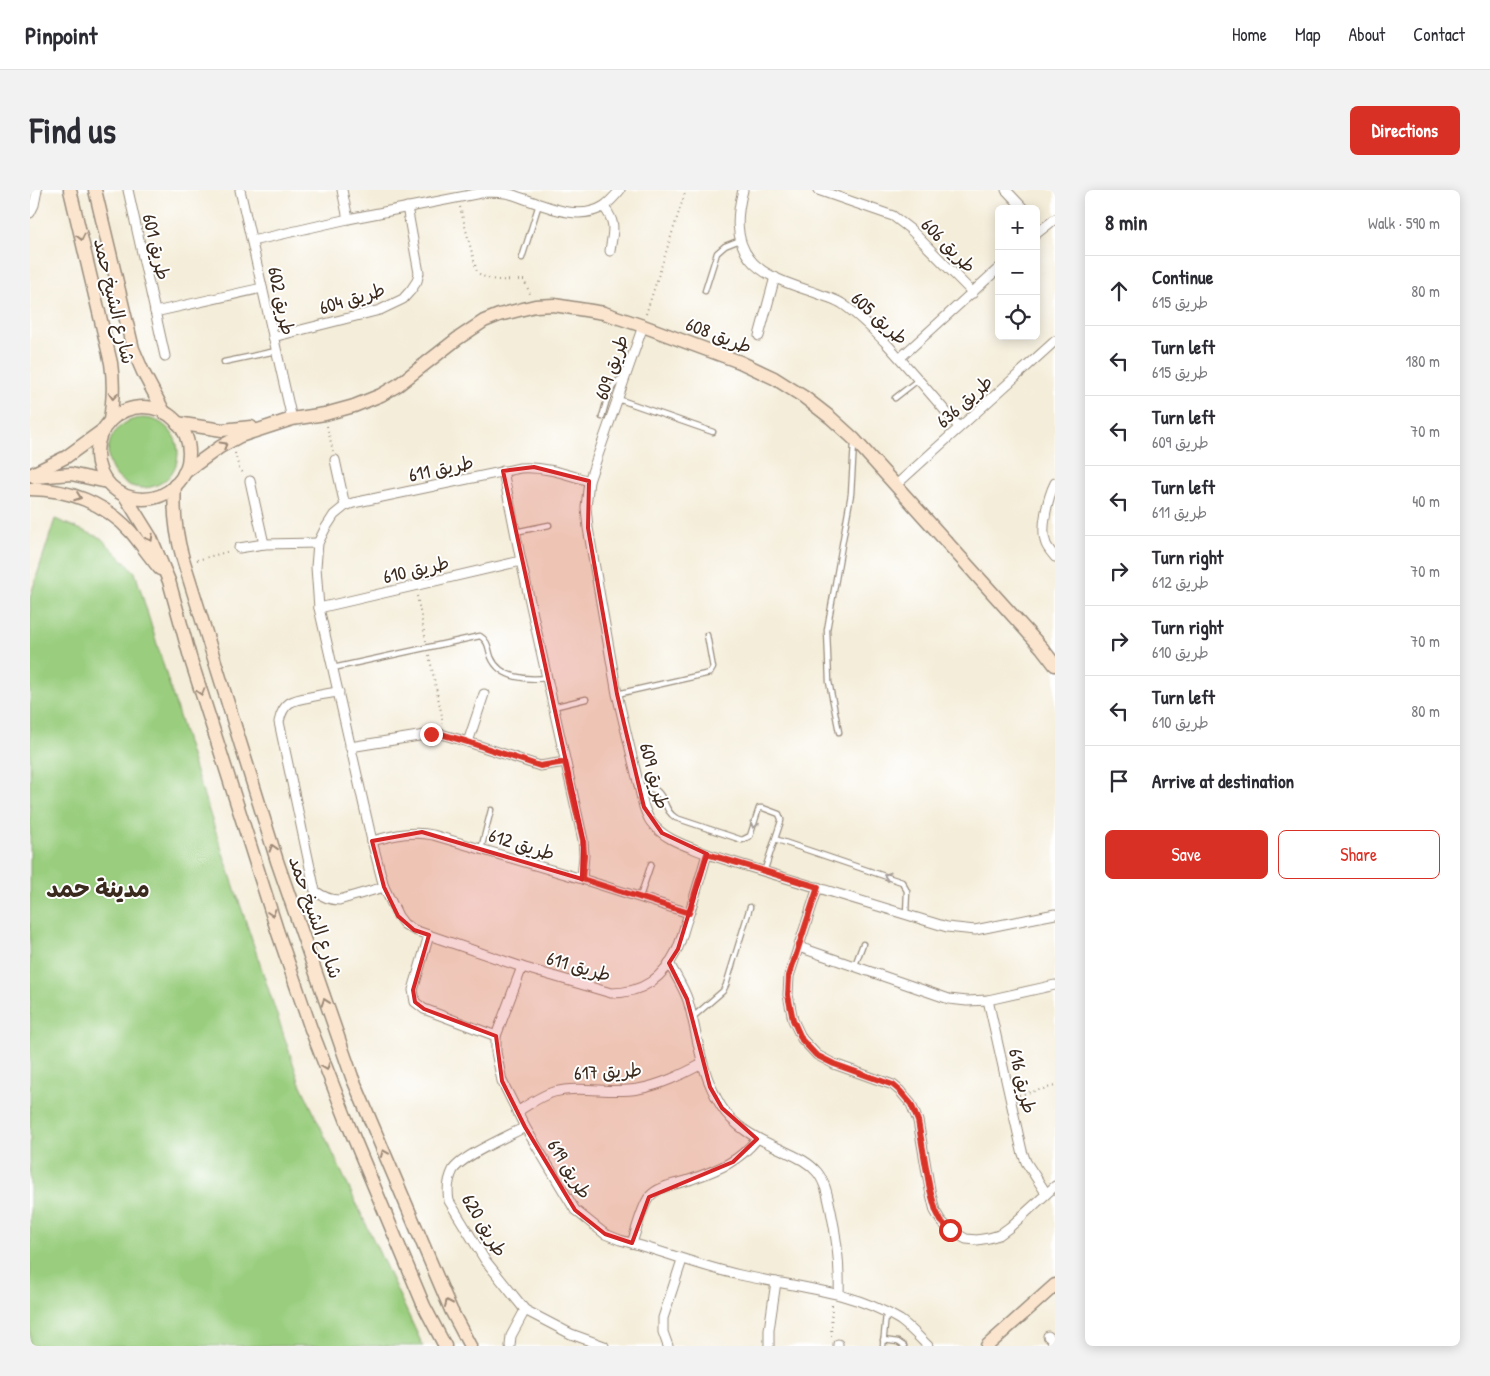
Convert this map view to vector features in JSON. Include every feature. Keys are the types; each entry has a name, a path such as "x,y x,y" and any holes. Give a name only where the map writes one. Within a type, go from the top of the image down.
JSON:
{"main road":[{"name":"شارع الشيخ حمد","path":"70,190 111,362 114,382 113,397 106,425"},
{"name":"شارع الشيخ حمد","path":"95,190 133,350 164,412"},
{"name":"طريق 608","path":"177,423 222,430 240,429 324,414 354,406 381,395 398,385 456,339 499,315 535,306 554,305 604,313 740,362 774,378 804,397 831,418 896,486 1042,648 1055,665"},
{"path":"30,476 66,457 106,425 124,411 132,408 148,407 164,412 177,423 188,442 189,457 184,473 175,486 160,496 152,498 125,496 113,489 99,470 96,454 99,438 106,425"},
{"name":"طريق 608","path":"184,473 240,436 286,421"},
{"path":"30,476 71,474 107,482"},
{"name":"شارع الشيخ حمد","path":"175,486 174,504 178,539 277,861 352,1076 451,1310 470,1346"},
{"path":"30,489 68,493 103,508 131,533 169,581"},
{"path":"125,496 151,538 169,581 211,722 277,930 311,1029 348,1124 424,1306 445,1346"},
{"path":"987,1346 1055,1285"}],"street":[{"path":"30,213 38,190"},
{"name":"طريق 601","path":"128,190 165,356"},
{"name":"طريق 602","path":"240,190 276,351 286,421"},
{"path":"342,190 348,219"},
{"path":"252,241 348,219 486,192 510,194 550,208 579,214 592,212 604,207 620,190"},
{"name":"طريق 605","path":"743,190 738,208 740,240 751,261 760,270 775,278 840,302 861,318 900,358 959,427"},
{"name":"طريق 606","path":"818,190 893,216 910,229 972,292"},
{"path":"1006,190 1020,205"},
{"name":"طريق 604","path":"273,337 380,310 403,299 417,281 419,272 407,207"},
{"path":"604,207 613,222 610,251"},
{"path":"1040,227 1055,218"},
{"name":"طريق 606","path":"900,358 995,272"},
{"path":"759,336 775,278"},
{"path":"155,312 262,288"},
{"name":"طريق 609","path":"643,326 589,481 586,506 588,528 617,694 644,807 651,822 662,833 673,840 707,854 947,927 975,930 1055,914"},
{"name":"طريق 636","path":"896,486 1055,341"},
{"path":"335,460 345,506"},
{"name":"طريق 611","path":"589,481 534,467 503,471 345,506 324,528 318,543 316,567 319,608 384,887 398,916 404,924 414,930 522,967 611,993 625,993 640,989 657,978 678,949 707,854"},
{"path":"503,471 583,840 582,879"},
{"path":"250,481 264,544"},
{"path":"1055,483 1051,490 1045,516 1044,534 1045,543 1055,557"},
{"path":"239,548 264,544 318,543"},
{"name":"طريق 610","path":"319,608 521,561"},
{"path":"339,692 294,700 285,706 280,714 279,722 315,892 326,898 339,900 384,887"},
{"path":"468,742 484,694"},
{"path":"350,747 441,734 540,766 565,762"},
{"name":"طريق 612","path":"372,840 411,832 422,832 689,913"},
{"path":"818,887 789,976 788,995 793,1020 802,1040 816,1055 893,1085 911,1104 918,1121 930,1190 941,1221 950,1230 966,1239 977,1240 999,1235 1055,1186"},
{"path":"429,935 413,990 415,1002 424,1010 496,1036"},
{"path":"799,947 948,999 967,1001 988,1000 1055,985"},
{"path":"669,963 687,999 702,1064 710,1087 722,1108 740,1127 757,1139 811,1166 824,1184 828,1195 837,1243 839,1273 835,1294"},
{"name":"طريق 619","path":"522,967 496,1036 496,1052 502,1081 525,1127 575,1210 605,1234 682,1260 740,1275 835,1294 863,1302 899,1320 928,1346"},
{"name":"طريق 616","path":"988,1000 1022,1150 1026,1162 1046,1193"},
{"name":"طريق 617","path":"517,1112 552,1092 571,1089 612,1091 637,1089 660,1084 702,1064"},
{"name":"طريق 620","path":"525,1127 467,1158 454,1168 447,1191 449,1201 485,1260 526,1310 571,1334 604,1346"},
{"path":"632,1243 649,1197 655,1192 671,1185 691,1180 733,1162 746,1152 757,1139"},
{"path":"668,1346 663,1332 663,1318 682,1260"},
{"path":"769,1346 769,1330 776,1282"},
{"path":"510,1346 511,1336 526,1310"},
{"path":"1048,1336 1055,1343"}],"lane":[{"path":"522,258 539,204"},
{"path":"705,291 721,249 740,240"},
{"path":"224,362 276,351"},
{"path":"602,417 612,387 626,376"},
{"path":"895,398 918,380"},
{"path":"618,399 713,432"},
{"path":"839,732 829,682 827,630 851,494 854,440"},
{"path":"515,532 549,525"},
{"path":"617,694 710,673 713,668 707,635"},
{"path":"333,668 480,636 487,641 491,658 496,666 504,672 526,680 547,678"},
{"path":"553,707 586,700"},
{"path":"640,786 654,789 658,792 668,812 676,818 742,840 750,836 759,808 776,812 781,818 764,872"},
{"path":"481,849 491,810"},
{"path":"774,839 902,882 907,890 906,914"},
{"path":"640,898 651,864"},
{"path":"692,1018 723,991 726,986 750,907"},
{"path":"855,965 863,944"},
{"path":"883,1346 886,1314"},
{"path":"883,1340 898,1342 904,1346"}],"path":[{"path":"643,326 686,190"},
{"path":"457,198 477,272 482,277 492,279 524,280 535,306"},
{"path":"324,414 335,460"},
{"path":"231,441 239,468 250,481"},
{"path":"185,564 239,548"},
{"path":"414,586 442,716 441,734"},
{"path":"1010,1097 1055,1086"},
{"path":"831,1337 835,1294"}],"highlighted area":[{"path":"534,467 589,481 588,528 617,694 644,807 662,833 707,854 678,949 669,963 687,999 710,1087 722,1108 757,1139 733,1162 649,1197 632,1243 605,1234 575,1210 525,1127 502,1081 496,1036 424,1009 415,1002 413,990 429,935 414,930 398,916 384,887 372,841 422,832 582,879 583,840 503,471"}],"green space":[{"path":"150,418 163,424 172,433 176,439 178,453 176,467 168,478 157,486 136,488 129,486 118,478 110,467 108,446 110,439 118,428 129,420"},
{"path":"55,519 101,538 135,572 196,772 299,1081 423,1346 30,1346 30,597"}],"district":[{"name":"مدينة حمد","path":"98,888"}],"route":[{"path":"431,734 441,734 540,766 565,762 583,840 582,879 689,913 707,854 818,887 789,976 788,995 793,1020 802,1040 816,1055 834,1064 893,1085 911,1104 918,1121 930,1190 936,1211 941,1221 950,1230"}]}
